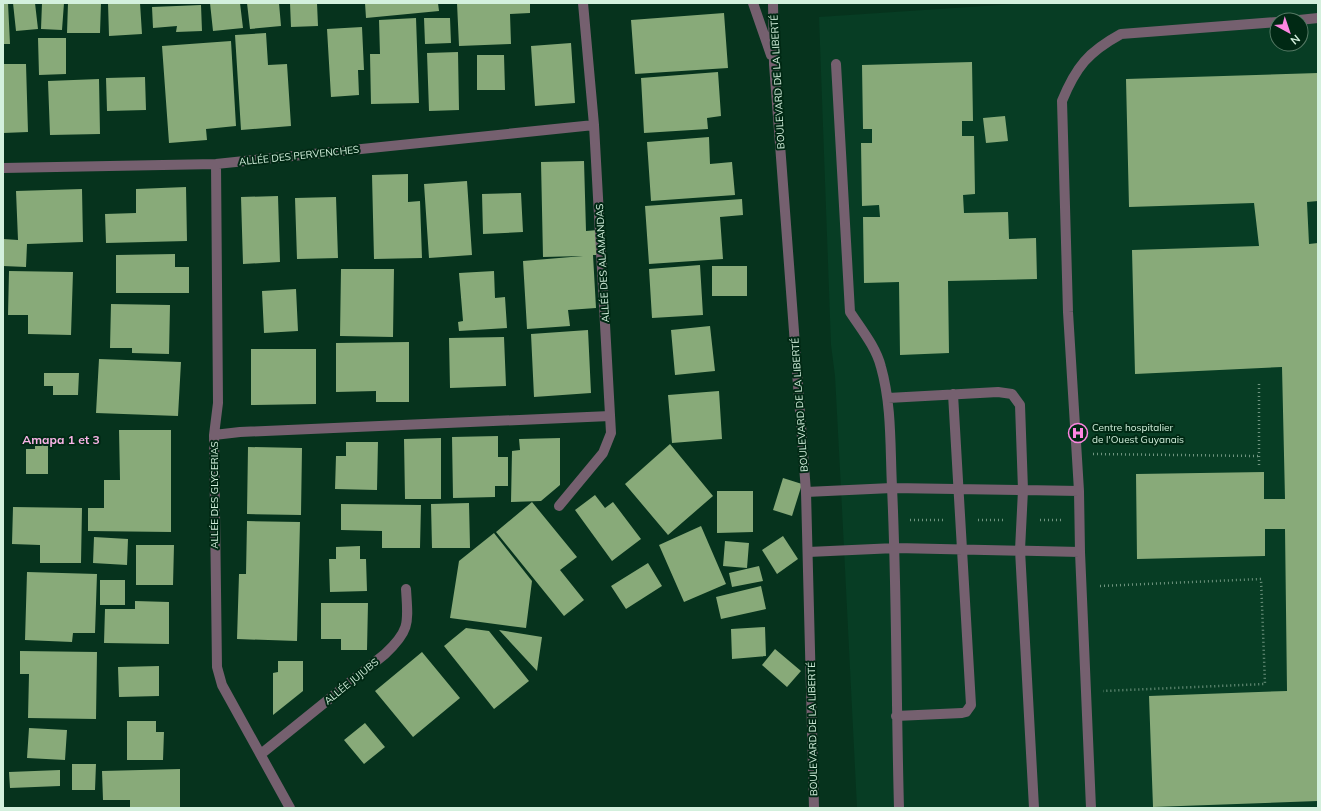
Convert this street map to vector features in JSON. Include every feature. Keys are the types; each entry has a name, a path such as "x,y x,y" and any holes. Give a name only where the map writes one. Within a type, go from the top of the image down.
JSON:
{"street":[{"name":"ALLÉE DES ALAMANDAS","path":"559,506 603,453 612,433 594,125 583,3"},
{"path":"753,3 774,64"},
{"name":"BOULEVARD DE LA LIBERTÉ","path":"773,3 774,64 806,492 814,808"},
{"path":"1091,808 1087,692 1081,586 1079,491 1068,312 1062,101 1072,77 1085,60 1103,43 1121,34 1269,23"},
{"path":"836,64 850,312 870,342 881,366 888,398 896,548 896,716 899,808"},
{"name":"ALLÉE DES PERVENCHES","path":"3,168 216,164 594,125"},
{"name":"ALLÉE DES GLYCERIAS","path":"216,164 218,403 214,436 217,668 222,685 290,808"},
{"path":"888,398 998,392 1012,394 1020,405 1023,490 1020,550 1034,808"},
{"path":"896,716 962,713 969,709 971,705 952,394"},
{"path":"214,436 248,432 610,416"},
{"path":"806,492 892,488 1079,491"},
{"path":"808,552 896,548 1080,552"},
{"name":"ALLÉE JUJUBS","path":"261,754 385,654 401,638 407,624 406,589"}],"path":[{"path":"1259,382 1259,465"},
{"path":"1077,453 1259,456"},
{"path":"894,520 1079,520"},
{"path":"1081,586 1261,579 1265,684 1087,692"}],"shaded area":[{"name":"Centre hospitalier de l'Ouest Guyanais","path":"1028,3 1318,3 1318,808 857,808 835,376 831,345 819,17"}],"building":[{"path":"3,3 8,3 10,44 3,44"},
{"path":"13,3 35,3 38,29 16,31"},
{"path":"42,3 64,3 62,30 41,29"},
{"path":"68,3 101,3 100,33 67,33"},
{"path":"108,3 140,3 142,34 109,36"},
{"path":"210,3 240,3 243,28 213,31"},
{"path":"247,3 279,3 281,26 250,29"},
{"path":"290,3 317,3 318,26 291,27"},
{"path":"365,3 438,3 439,11 366,18"},
{"path":"457,3 530,3 530,13 510,14 511,44 459,46"},
{"path":"201,5 202,31 176,32 177,26 153,28 152,7"},
{"path":"724,13 728,68 635,74 631,20"},
{"path":"416,18 419,103 371,104 370,54 380,54 379,20"},
{"path":"424,18 450,18 451,43 425,44"},
{"path":"362,27 364,70 358,70 359,95 331,97 327,29"},
{"path":"266,33 268,65 287,64 291,126 241,130 235,35"},
{"path":"38,38 66,38 66,74 39,75"},
{"path":"231,41 236,126 206,129 207,140 169,143 162,46"},
{"path":"571,43 575,103 535,106 531,46"},
{"path":"458,52 459,110 429,111 427,53"},
{"path":"477,55 504,55 505,90 477,90"},
{"path":"972,62 973,121 962,121 962,136 974,136 975,194 963,195 964,213 1008,212 1009,239 1036,238 1037,279 948,281 949,353 900,355 899,282 864,283 863,217 880,217 879,205 862,206 861,143 872,143 872,129 863,129 862,65"},
{"path":"3,64 26,64 28,132 3,133"},
{"path":"718,72 721,116 707,118 708,129 644,133 641,78"},
{"path":"1318,73 1318,201 1307,202 1309,244 1318,243 1318,801 1153,807 1149,696 1287,691 1285,529 1265,529 1265,556 1137,559 1136,474 1264,472 1264,499 1285,499 1282,367 1135,374 1132,250 1259,246 1254,203 1129,207 1126,79"},
{"path":"145,77 146,110 107,111 106,78"},
{"path":"99,79 100,134 50,135 48,81"},
{"path":"1005,116 1008,141 986,143 983,118"},
{"path":"709,137 710,164 732,162 735,195 651,201 647,142"},
{"path":"584,161 586,231 598,230 598,255 593,255 596,308 568,310 570,326 527,329 523,261 583,256 543,257 541,162"},
{"path":"408,174 408,202 420,201 422,258 374,259 372,175"},
{"path":"467,181 472,255 429,258 424,184"},
{"path":"186,187 187,241 106,243 105,214 136,213 136,189"},
{"path":"82,189 83,242 27,244 26,267 3,266 3,239 18,240 16,191"},
{"path":"521,193 523,232 483,234 482,194"},
{"path":"278,196 280,262 243,264 241,197"},
{"path":"336,197 338,258 297,259 295,198"},
{"path":"742,199 743,215 720,217 723,259 649,264 645,206"},
{"path":"175,254 175,267 189,267 189,293 116,293 116,255"},
{"path":"700,265 703,315 652,318 649,269"},
{"path":"712,266 747,266 747,296 712,296"},
{"path":"341,269 394,269 393,337 340,336"},
{"path":"9,271 73,272 71,335 28,334 28,315 8,315"},
{"path":"494,271 495,298 505,297 507,328 459,331 458,322 463,321 459,273"},
{"path":"296,289 298,331 264,333 262,291"},
{"path":"111,304 170,305 169,354 132,353 132,348 110,348"},
{"path":"710,326 715,371 675,375 671,330"},
{"path":"588,330 591,393 534,397 531,334"},
{"path":"504,337 506,386 450,388 449,338"},
{"path":"409,342 409,402 376,402 376,391 336,392 336,343"},
{"path":"251,349 316,349 316,404 251,405"},
{"path":"99,359 181,362 178,416 96,413"},
{"path":"44,373 79,373 78,395 53,395 53,386 44,386"},
{"path":"719,391 722,439 672,443 668,395"},
{"path":"119,430 171,430 171,532 88,531 88,508 104,508 104,480 120,480"},
{"path":"498,436 498,457 508,457 508,486 495,486 495,497 453,498 452,437"},
{"path":"441,438 441,499 405,499 404,439"},
{"path":"560,438 560,485 541,501 511,502 512,451 520,450 519,439"},
{"path":"35,440 48,440 48,474 26,474 26,449 35,449"},
{"path":"346,442 378,442 377,490 335,489 336,456 346,456"},
{"path":"670,444 713,496 668,535 625,484"},
{"path":"248,447 302,448 301,515 247,514"},
{"path":"783,478 802,484 792,516 773,510"},
{"path":"717,491 753,491 753,532 717,533"},
{"path":"595,495 605,508 613,502 641,539 612,561 575,510"},
{"path":"532,502 577,557 560,570 584,600 564,616 496,532"},
{"path":"469,503 470,548 432,548 431,504"},
{"path":"341,504 421,505 420,548 382,548 382,531 341,530"},
{"path":"13,507 82,508 81,563 40,563 40,545 12,544"},
{"path":"247,521 300,522 297,641 237,639 239,574 246,574"},
{"path":"701,526 726,584 684,602 659,545"},
{"path":"494,533 532,581 526,628 450,618 459,561"},
{"path":"783,536 798,559 777,574 762,550"},
{"path":"94,537 128,539 127,565 93,563"},
{"path":"725,541 749,543 747,568 723,566"},
{"path":"136,545 174,545 173,585 136,585"},
{"path":"360,546 360,559 366,559 367,591 330,592 329,559 336,559 336,547"},
{"path":"648,563 662,586 626,609 611,586"},
{"path":"759,566 763,581 732,587 729,573"},
{"path":"27,572 97,574 95,633 73,633 72,642 25,640"},
{"path":"100,580 125,580 125,605 100,605"},
{"path":"761,586 766,609 721,619 716,597"},
{"path":"135,601 169,602 169,644 104,643 105,609 135,609"},
{"path":"321,603 368,603 367,650 341,650 341,639 321,639"},
{"path":"765,627 766,656 732,659 731,629"},
{"path":"466,628 489,631 529,681 494,709 444,646"},
{"path":"499,630 542,637 537,671"},
{"path":"775,649 801,671 787,687 762,665"},
{"path":"20,651 97,652 96,719 28,718 29,674 20,674"},
{"path":"422,652 460,698 413,737 375,691"},
{"path":"278,661 303,661 303,691 273,715 273,673 278,672"},
{"path":"159,666 159,696 119,697 118,667"},
{"path":"127,721 156,721 156,732 164,732 163,760 127,760"},
{"path":"365,723 385,747 364,764 344,740"},
{"path":"29,728 67,730 65,760 27,758"},
{"path":"72,764 96,764 95,790 72,790"},
{"path":"180,769 180,808 130,808 130,800 103,800 102,771"},
{"path":"60,770 60,786 10,788 9,772"}],"place":[{"name":"Centre hospitalier de l'Ouest Guyanais","path":"1078,433"}],"district":[{"name":"Amapa 1 et 3","path":"61,440"}]}
